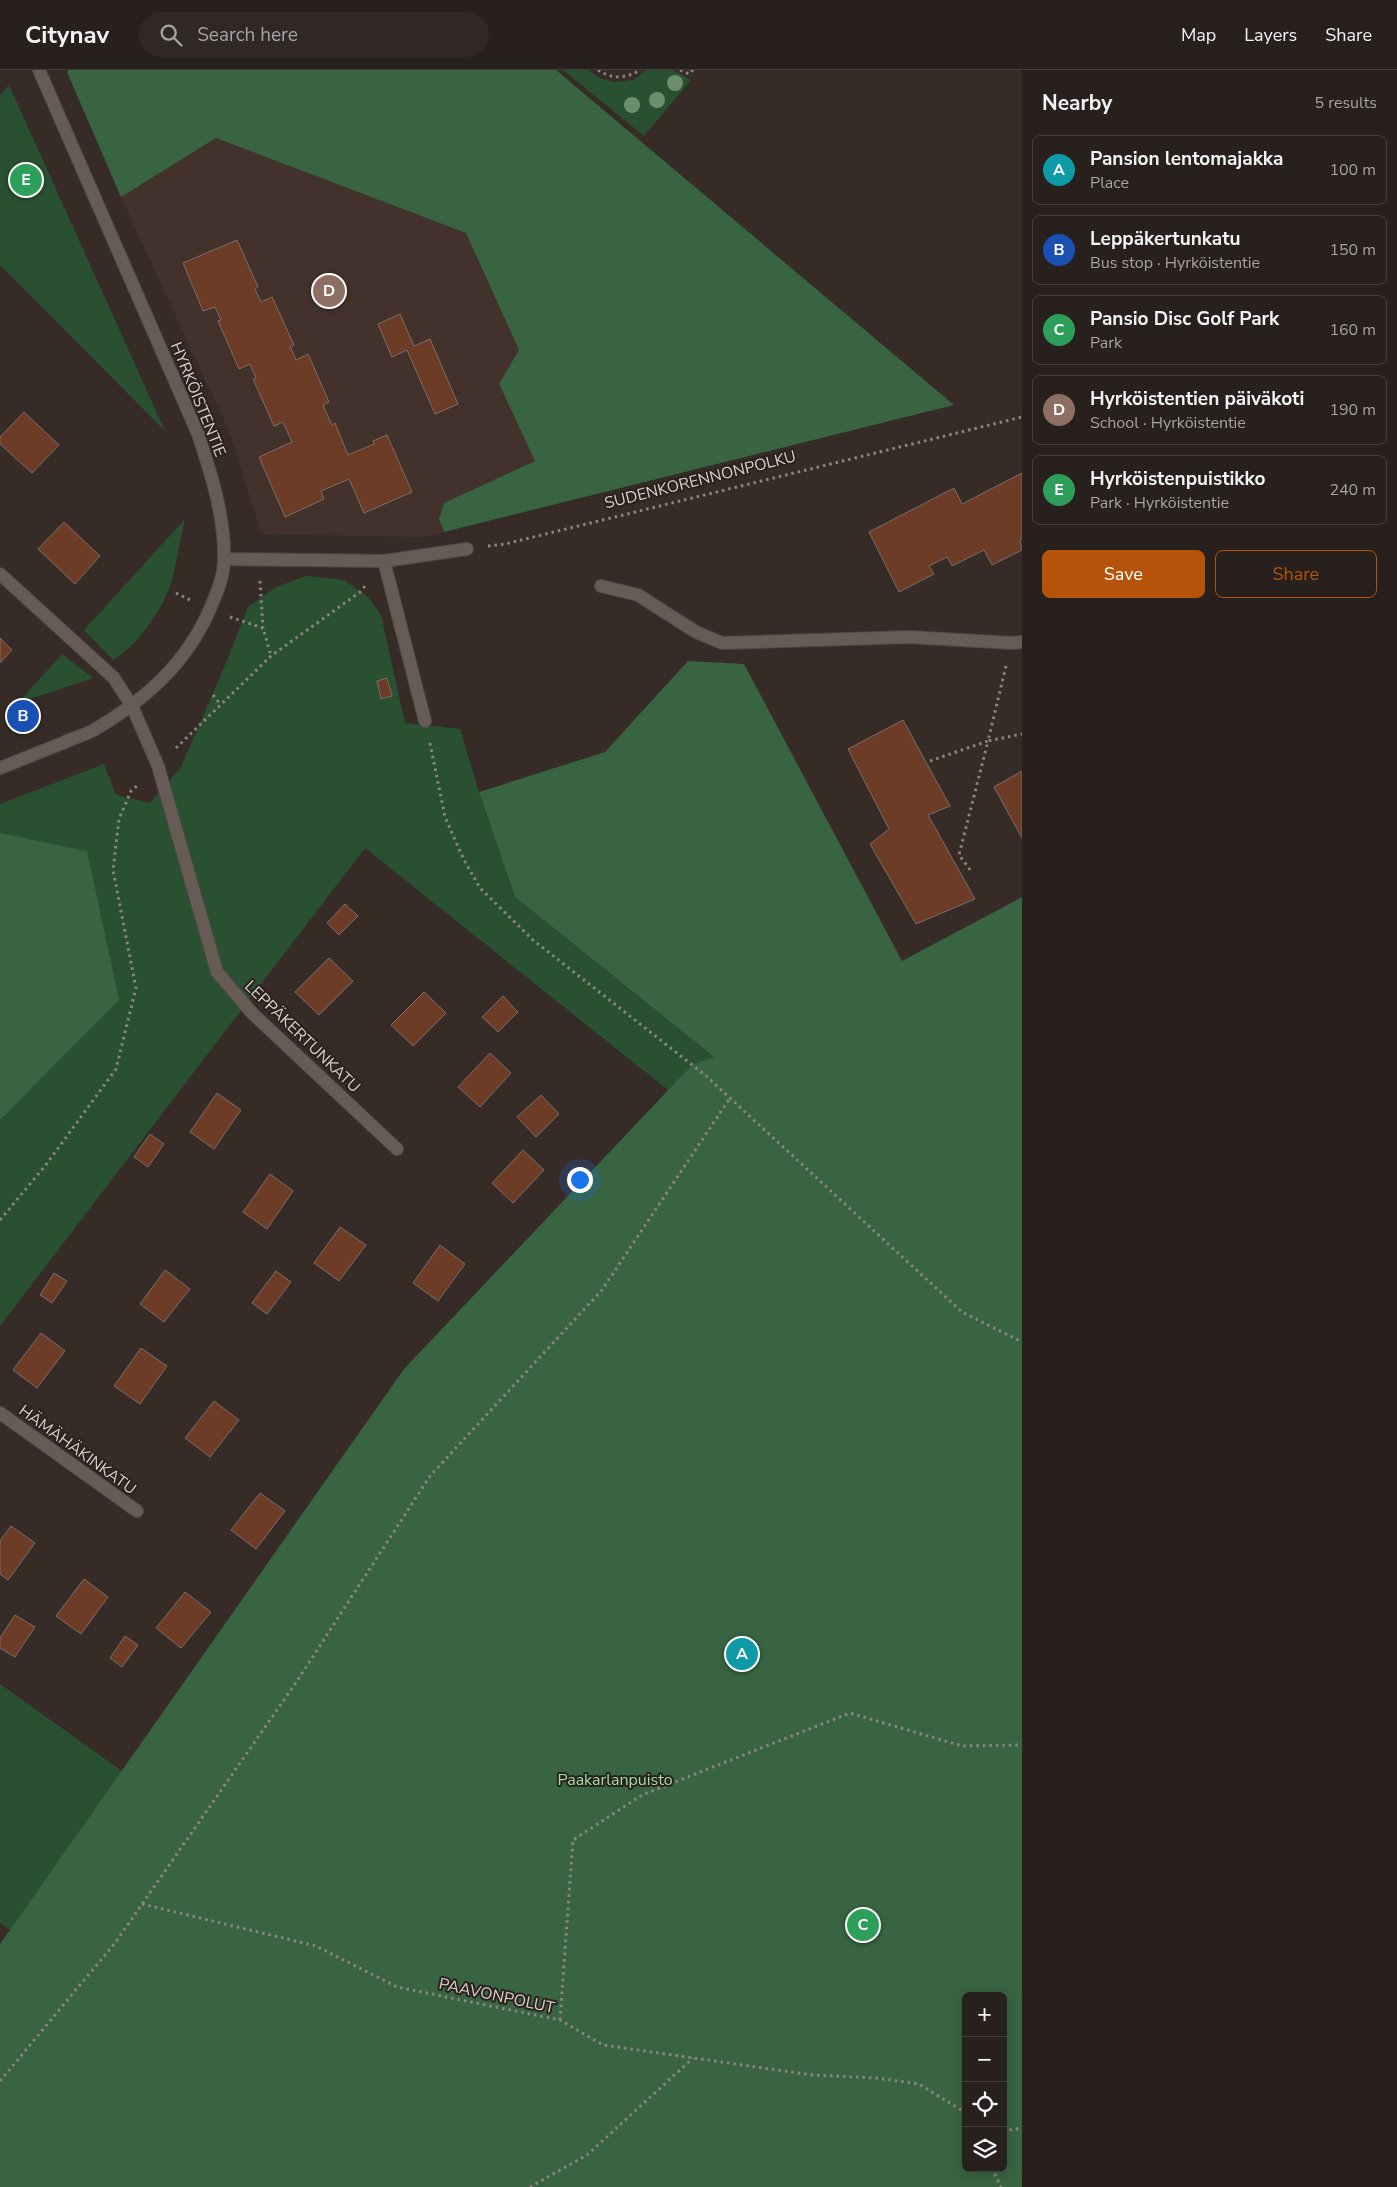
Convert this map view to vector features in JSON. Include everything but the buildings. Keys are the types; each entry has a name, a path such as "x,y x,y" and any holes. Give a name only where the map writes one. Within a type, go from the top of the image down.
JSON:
{"street":[{"name":"HYRKÖISTENTIE","path":"0,768 93,730 132,706 161,681 181,659 200,632 221,582 224,560 222,520 211,474 198,434 39,70"},
{"path":"224,560 384,561 467,549"},
{"path":"384,561 425,721"},
{"name":"LEPPÄKERTUNKATU","path":"0,574 114,678 132,706 158,766 217,972 252,1013 397,1149"},
{"path":"601,586 638,595 696,632 722,643 909,637 1017,642"},
{"name":"HÄMÄHÄKINKATU","path":"0,1413 137,1511"}],"path":[{"path":"598,70 616,78 629,76 641,70"},
{"path":"680,70 689,74 693,70"},
{"name":"SUDENKORENNONPOLKU","path":"467,549 505,544 1022,417"},
{"path":"258,560 263,628"},
{"path":"0,1220 45,1166 116,1069 136,988 114,870 119,819 132,791 271,656 360,592 384,561"},
{"path":"971,871 959,855 988,741 1017,642"},
{"path":"213,695 221,705"},
{"path":"425,721 445,817 464,860 480,888 533,940 705,1075 962,1312 1022,1342"},
{"path":"930,761 988,741 1022,734"},
{"path":"0,2081 115,1943 297,1681 430,1476 602,1290 730,1098"},
{"path":"560,2020 573,1840 642,1795 850,1713 962,1746 1022,1745"},
{"name":"PAAVONPOLUT","path":"142,1904 316,1946 397,1987 560,2020 603,2045 812,2075 876,2078 918,2084 962,2111"},
{"path":"530,2187 587,2155 693,2058"},
{"path":"1007,2130 1022,2128"},
{"path":"994,2172 1001,2187"}],"shaded area":[{"path":"216,138 466,233 519,350 499,384 535,461 444,503 439,518 444,532 423,537 262,534 228,429 121,197"}],"green space":[{"path":"69,70 556,70 954,405 444,532 439,519 444,503 535,461 499,384 519,350 466,233 216,138 121,197 67,72"},
{"path":"563,70 588,70 602,79 614,82 633,80 647,70 673,70 691,80 644,136"},
{"path":"9,85 165,431 0,265 0,95"},
{"path":"185,519 172,580 163,602 141,635 113,660 84,630"},
{"path":"306,576 344,580 368,597 381,615 405,723 460,729 479,792 515,897 714,1057 668,1090 365,848 0,1326 0,804 104,764 116,795 150,803 181,767 248,607 276,587"},
{"path":"62,654 93,678 18,703"},
{"name":"Paakarlanpuisto","path":"688,661 744,664 902,961 1022,897 1022,2187 0,2187 0,1944 404,1369 692,1065 714,1057 515,897 479,792 605,752"},
{"path":"0,833 87,851 119,1000 0,1120"},
{"path":"0,1684 122,1771 10,1930 0,1923"}],"place":[{"name":"Hyrköistenpuistikko","path":"26,180"},
{"name":"Hyrköistentien päiväkoti","path":"329,291"},
{"name":"Leppäkertunkatu","path":"23,716"},
{"name":"Pansion lentomajakka","path":"742,1654"},
{"name":"Pansio Disc Golf Park","path":"863,1925"}]}
